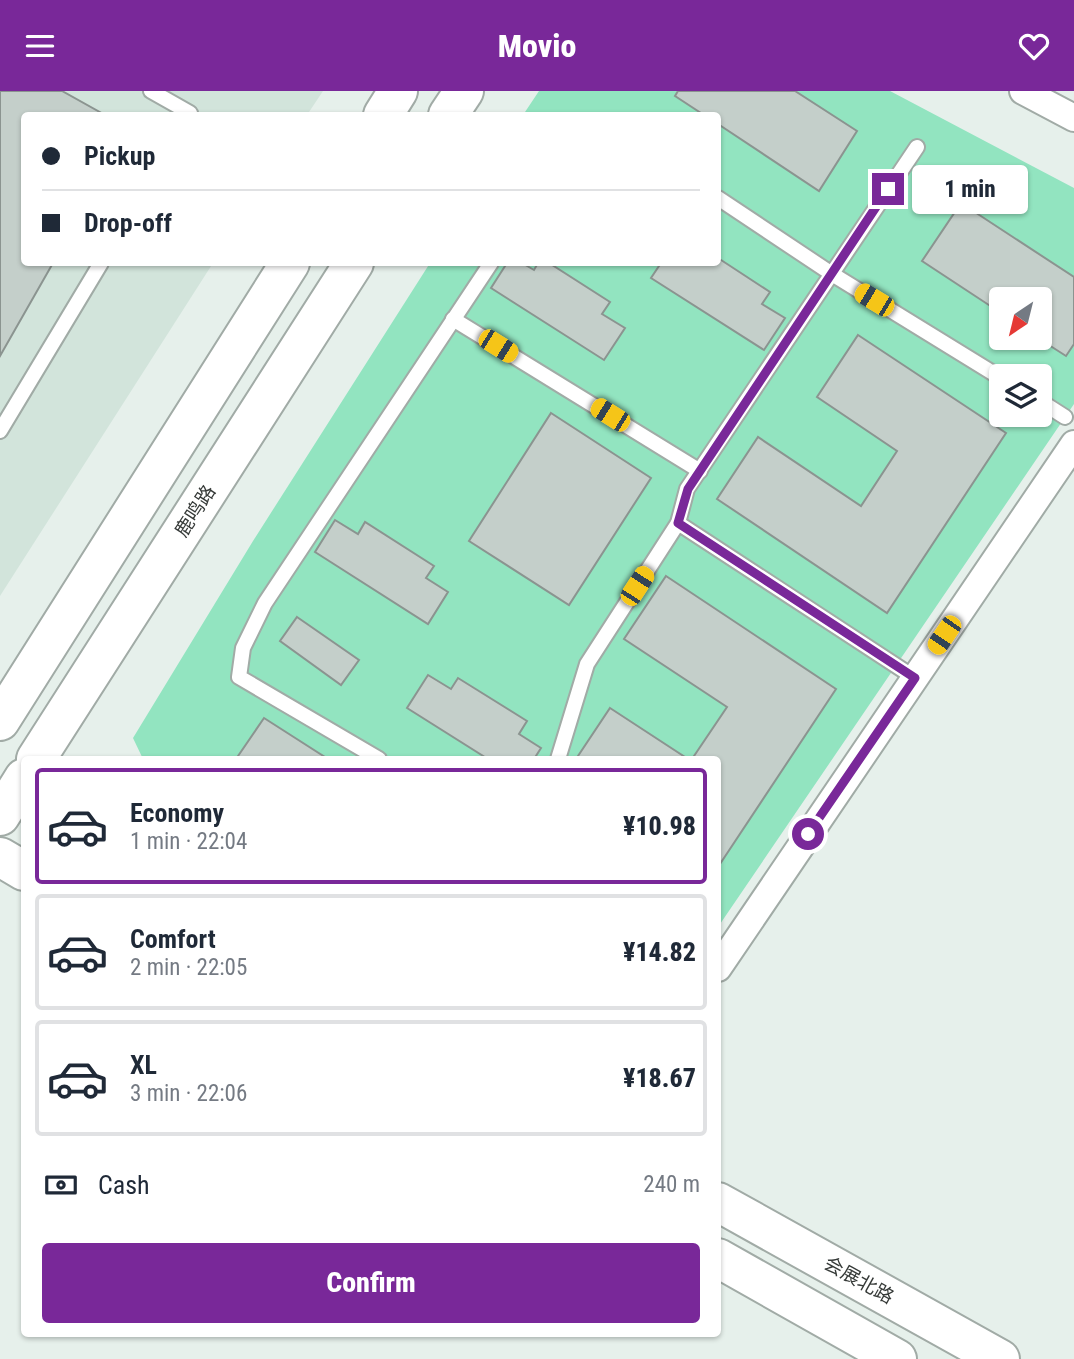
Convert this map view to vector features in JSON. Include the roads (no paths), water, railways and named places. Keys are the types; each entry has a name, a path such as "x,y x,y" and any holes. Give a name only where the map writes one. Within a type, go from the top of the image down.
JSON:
{"main road":[{"path":"385,112 398,91"},
{"path":"450,112 464,91"},
{"path":"0,721 288,266"},
{"name":"鹿鸣路","path":"38,756 352,266"},
{"path":"0,857 21,869"},
{"name":"会展北路","path":"721,1204 1000,1359"},
{"path":"721,1260 897,1359"}],"street":[{"path":"1023,91 1074,118"},
{"path":"721,964 1074,444"}],"lane":[{"path":"151,91 186,112"},
{"path":"559,756 587,664 678,523 688,489 917,147"},
{"path":"721,200 832,274 989,371"},
{"path":"0,431 99,266"},
{"path":"374,756 239,677 243,648 265,603 489,266"},
{"path":"453,319 700,471"},
{"path":"1052,409 1065,417"},
{"path":"678,523 915,678"}]}
